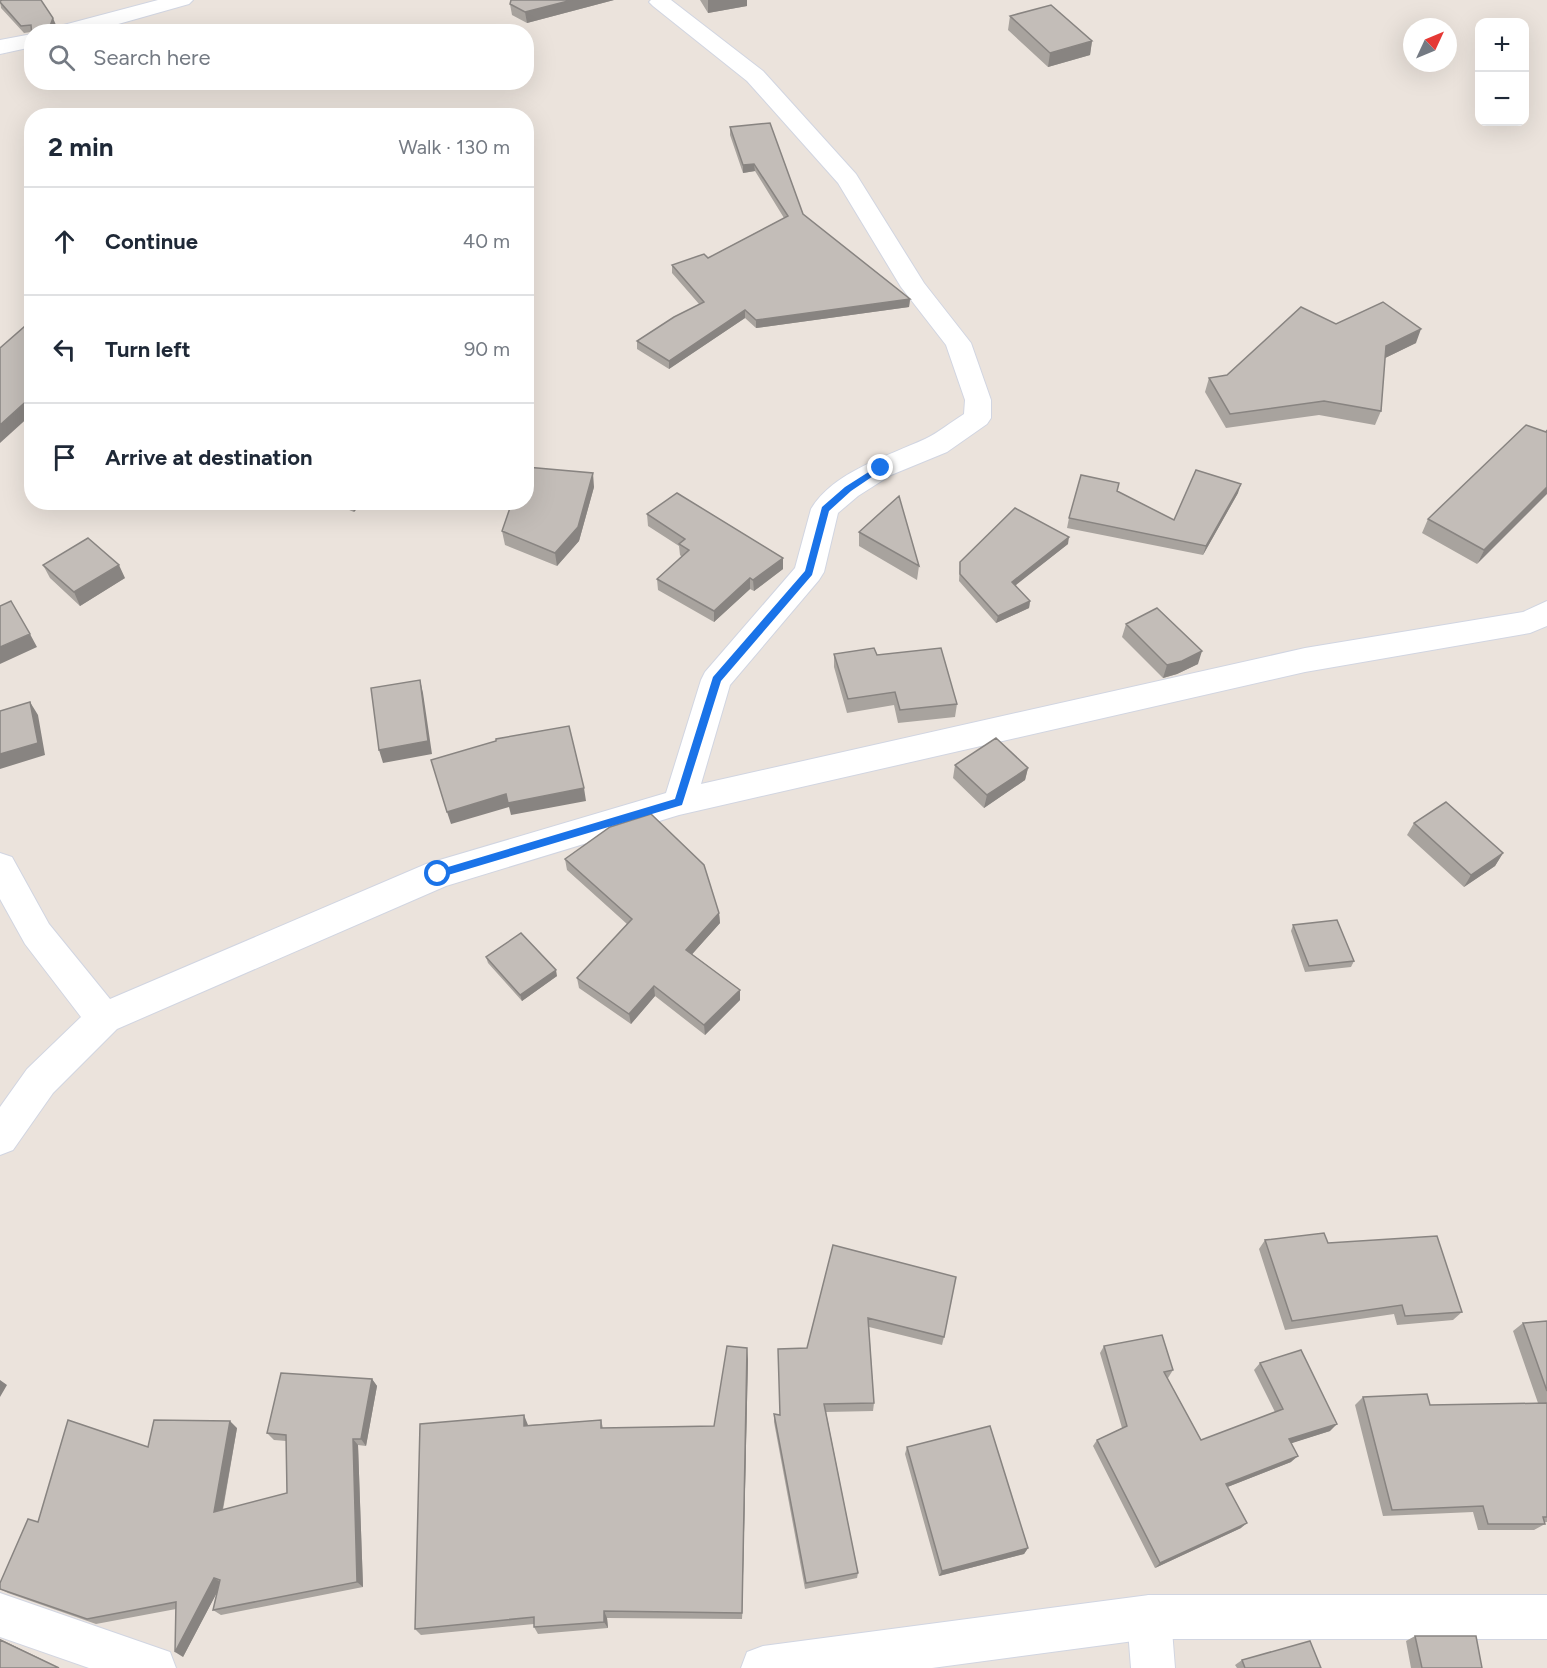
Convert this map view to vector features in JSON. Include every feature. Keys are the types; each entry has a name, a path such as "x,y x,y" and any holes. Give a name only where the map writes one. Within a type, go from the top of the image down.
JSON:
{"street":[{"path":"94,24 182,0"},
{"path":"660,2 755,76 848,179 914,287 958,343 978,400 977,418 937,445 881,468 848,489 825,509 809,572 716,680 679,802"},
{"path":"0,47 24,42"},
{"path":"0,1138 40,1081 104,1018 438,874 679,802 1305,660 1530,622 1547,612"},
{"path":"0,867 37,934 104,1018"},
{"path":"0,1614 154,1668"},
{"path":"1149,1617 1153,1668"},
{"path":"763,1668 1149,1617 1547,1617"}],"building":[{"path":"41,0 53,18 51,24 21,26 0,1"},
{"path":"511,0 572,0 525,12 510,4"},
{"path":"1051,5 1092,41 1050,53 1010,16"},
{"path":"770,123 803,214 910,299 756,320 745,310 669,361 637,341 674,317 704,302 672,265 704,254 708,258 788,216 754,164 743,165 730,127"},
{"path":"1383,302 1421,329 1386,346 1381,411 1324,401 1230,414 1209,378 1227,375 1301,307 1336,324"},
{"path":"24,327 24,403 0,425 0,348"},
{"path":"1526,425 1546,432 1547,430 1547,487 1484,550 1428,519"},
{"path":"534,468 593,473 578,527 555,553 502,531 509,510 534,510"},
{"path":"1196,470 1241,484 1206,546 1069,518 1081,475 1119,483 1117,491 1174,520"},
{"path":"677,493 783,558 753,580 750,578 714,611 657,579 689,550 679,544 685,539 647,514"},
{"path":"899,496 919,566 859,532"},
{"path":"1015,508 1069,537 1012,582 1030,601 998,616 960,574 960,562"},
{"path":"88,538 119,565 74,592 43,565"},
{"path":"11,601 30,634 0,647 0,606"},
{"path":"1157,608 1202,651 1182,661 1167,665 1126,624"},
{"path":"874,648 877,655 941,648 957,704 900,710 895,692 848,699 834,654"},
{"path":"420,680 428,741 379,750 371,688"},
{"path":"30,702 38,743 0,754 0,711"},
{"path":"569,726 584,788 508,803 506,794 447,812 431,760 496,741 496,739"},
{"path":"996,738 1028,768 987,795 955,765"},
{"path":"1446,802 1503,853 1471,875 1414,823"},
{"path":"651,814 704,865 719,913 686,950 740,990 704,1025 654,986 629,1014 577,978 632,919 565,859 610,827"},
{"path":"1337,920 1354,961 1309,966 1293,925"},
{"path":"521,933 556,970 520,995 486,957"},
{"path":"1324,1233 1328,1243 1437,1236 1462,1312 1405,1316 1402,1305 1292,1321 1265,1240"},
{"path":"833,1245 956,1277 944,1337 868,1318 874,1403 824,1404 858,1573 806,1583 774,1414 780,1415 778,1349 807,1348"},
{"path":"1547,1321 1547,1391 1523,1323"},
{"path":"1162,1335 1173,1370 1164,1372 1201,1440 1283,1409 1260,1363 1301,1350 1337,1424 1289,1439 1298,1456 1226,1484 1247,1523 1160,1563 1097,1440 1127,1426 1104,1346"},
{"path":"727,1346 747,1348 742,1613 604,1611 604,1622 534,1627 534,1617 415,1629 420,1424 524,1415 524,1426 601,1420 601,1428 714,1426"},
{"path":"281,1373 372,1379 361,1439 353,1439 357,1582 213,1610 220,1580 214,1578 175,1652 176,1602 87,1619 0,1589 0,1583 28,1519 38,1522 68,1420 148,1447 154,1420 230,1421 214,1512 287,1493 286,1435 267,1433"},
{"path":"1427,1394 1430,1405 1547,1403 1547,1517 1543,1517 1545,1524 1488,1524 1483,1506 1392,1510 1363,1397"},
{"path":"990,1426 1028,1548 942,1571 907,1447"},
{"path":"1415,1636 1476,1636 1482,1668 1422,1668"},
{"path":"0,1640 59,1668 0,1668"},
{"path":"1310,1641 1321,1668 1245,1668 1242,1660"}],"route":[{"path":"438,874 679,802 716,680 809,572 825,509 848,489 881,468"}]}
